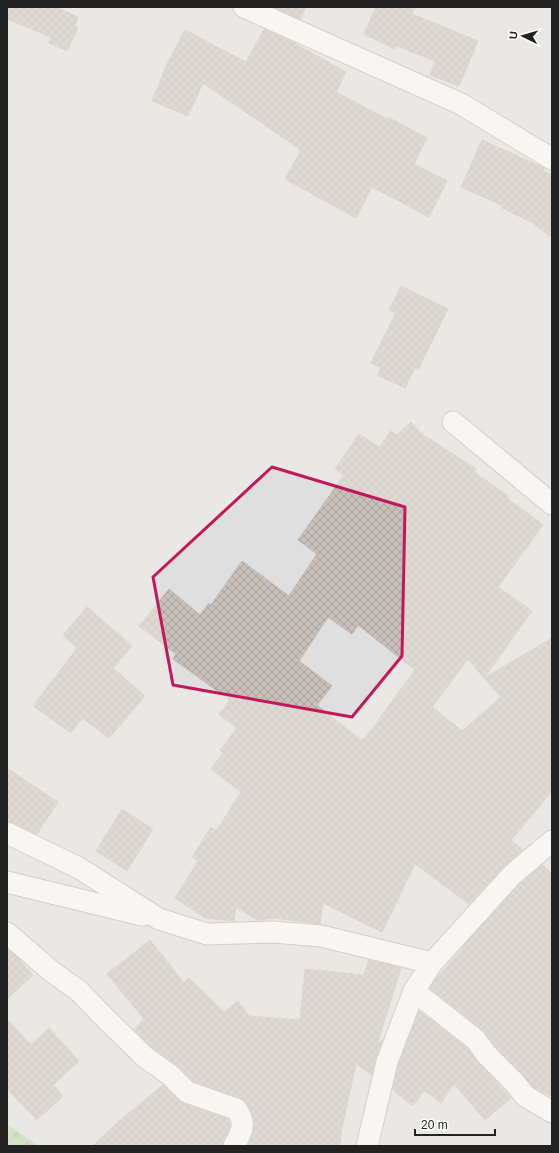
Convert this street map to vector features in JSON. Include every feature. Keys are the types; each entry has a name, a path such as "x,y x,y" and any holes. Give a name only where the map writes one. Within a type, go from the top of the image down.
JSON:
{"street":[{"path":"244,7 461,104 552,159"},
{"path":"453,422 552,504"},
{"path":"7,833 79,868 159,919"},
{"path":"367,1146 386,1062 414,991 432,963 512,875 552,841"},
{"path":"7,882 159,919 207,934 273,932 321,936 432,963"},
{"path":"7,933 51,971 79,991 146,1057 170,1075 187,1092 236,1109 241,1116 242,1122 239,1137 234,1146"},
{"path":"414,991 476,1040 486,1054 514,1082 525,1096 552,1112"}],"highlighted area":[{"path":"272,467 405,507 402,656 352,717 173,685 153,577"}],"shaded area":[{"path":"7,7 552,7 552,1146 39,1146 7,1124"}],"green space":[{"path":"7,1124 39,1146 7,1146"}],"building":[{"path":"7,7 57,7 78,17 75,26 78,28 67,51 49,43 51,37 7,19"},
{"path":"306,7 300,19 275,8"},
{"path":"376,7 415,7 412,14 478,41 459,86 430,75 435,61 397,46 395,49 364,34"},
{"path":"264,29 292,42 346,72 336,92 427,138 414,164 447,181 429,217 372,187 356,218 285,179 301,150 203,83 188,116 152,101 167,64 185,30 246,62"},
{"path":"482,140 544,168 543,171 552,175 552,238 533,223 502,208 503,206 461,187"},
{"path":"401,286 448,309 418,370 415,368 405,388 377,375 381,368 371,363 396,313 389,310"},
{"path":"411,422 422,434 476,469 474,472 508,496 507,498 543,525 498,587 532,611 484,678 552,638 552,791 511,840 523,850 503,867 469,904 415,864 382,932 323,903 320,924 275,918 257,920 236,907 234,921 205,918 175,898 198,861 192,857 211,827 216,831 241,792 211,769 223,753 220,750 237,728 219,714 230,700 173,659 176,654 139,626 169,589 200,615 209,603 211,605 242,561 289,596 317,554 298,540 344,475 335,469 359,434 379,447 391,431 397,435","holes":["328,617 352,634 358,625 415,670 362,741 317,705 332,686 299,661","468,659 501,697 462,731 432,707"]},
{"path":"87,607 132,646 113,668 145,696 109,738 82,718 71,733 33,706 77,648 63,635"},
{"path":"7,768 58,802 37,834 7,821"},
{"path":"122,809 153,829 127,871 96,851"},
{"path":"542,865 552,873 552,1096 533,1087 495,1046 484,1031 430,988 435,980 463,948 462,947 520,884"},
{"path":"150,940 184,983 189,978 224,1012 238,1001 249,1016 300,1020 305,969 364,975 369,960 401,968 377,1045 383,1039 372,1075 356,1064 342,1128 340,1146 248,1146 253,1135 254,1124 252,1114 246,1102 240,1098 194,1082 178,1066 153,1048 134,1030 144,1019 107,974"},
{"path":"7,949 17,957 33,975 7,999"},
{"path":"419,1011 467,1048 511,1098 485,1120 454,1084 441,1103 424,1090 413,1106 393,1090 398,1066"},
{"path":"7,1019 31,1045 49,1028 79,1061 53,1085 63,1096 37,1120 7,1089"},
{"path":"163,1085 183,1103 228,1119 230,1126 222,1146 93,1146 119,1121"}]}
